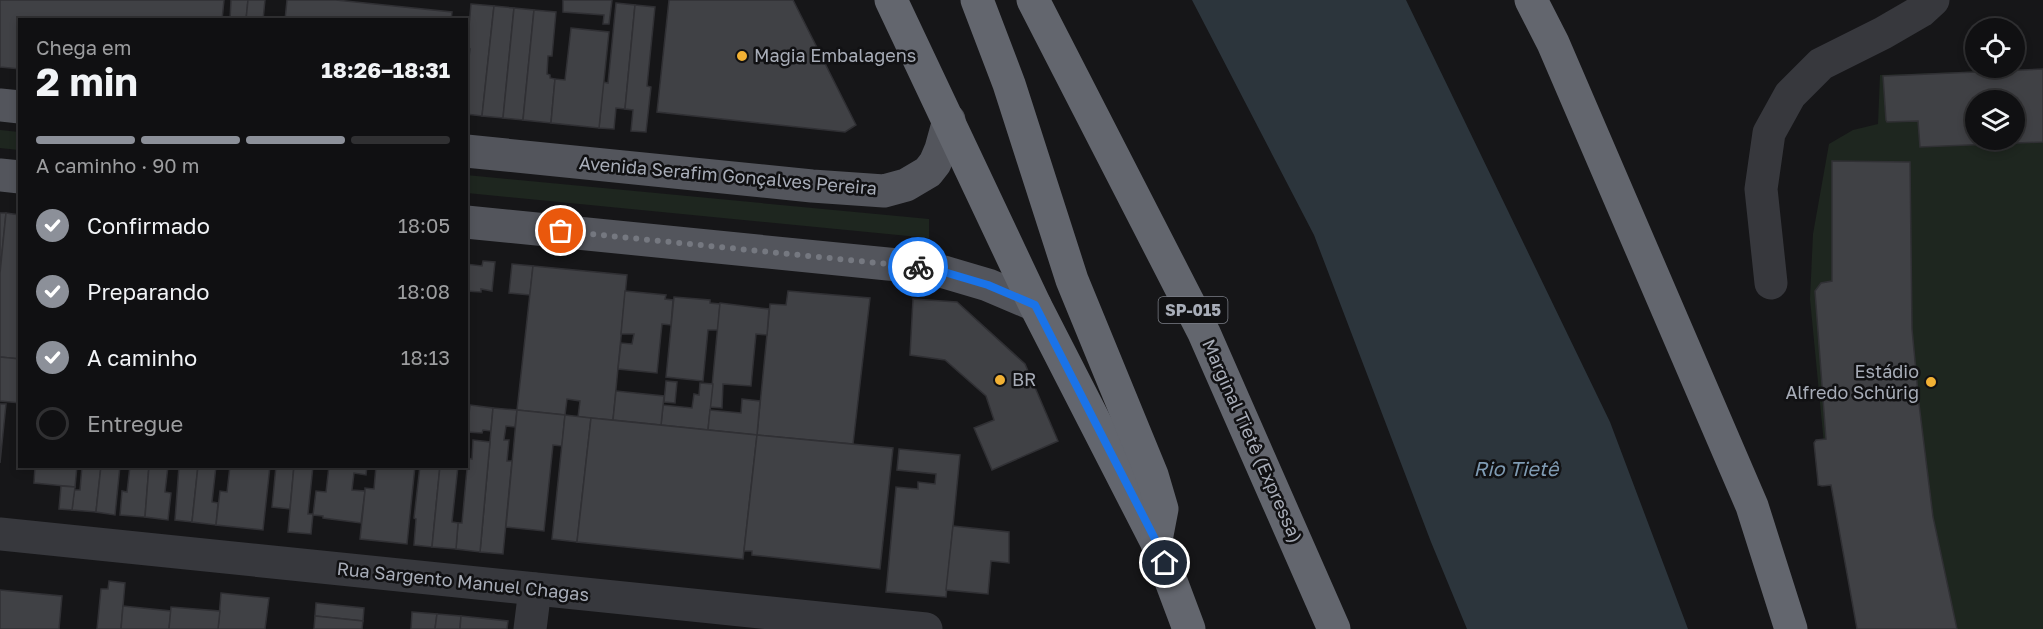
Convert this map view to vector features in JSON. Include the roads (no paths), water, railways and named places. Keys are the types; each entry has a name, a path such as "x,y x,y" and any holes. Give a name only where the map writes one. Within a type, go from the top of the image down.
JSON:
{"highway":[{"path":"891,0 1035,305 1156,541 1190,629"},
{"path":"977,0 1009,84 1072,280 1152,475 1162,509 1156,541"},
{"name":"Marginal Tietê (Expressa)","path":"1033,0 1204,333 1334,629"},
{"path":"1531,0 1558,54 1752,506 1791,629"}],"main road":[{"path":"0,105 18,106"},
{"name":"Avenida Serafim Gonçalves Pereira","path":"468,151 812,186 884,191 906,185 928,172 941,149 949,120"},
{"path":"0,175 18,177"},
{"path":"468,222 908,266 944,272 988,285 1035,305"}],"street":[{"path":"1771,282 1761,189 1769,133 1790,95 1821,64 1921,11 1933,0"},
{"name":"Rua Sargento Manuel Chagas","path":"0,534 926,629"},
{"path":"530,629 535,590"}],"water":[{"name":"Rio Tietê","path":"1192,0 1406,0 1610,422 1688,629 1467,629 1431,542 1314,235"}],"place":[{"name":"Magia Embalagens","path":"742,56"},
{"name":"BR","path":"1000,380"},
{"name":"Estádio Alfredo Schürig","path":"1931,382"}]}
